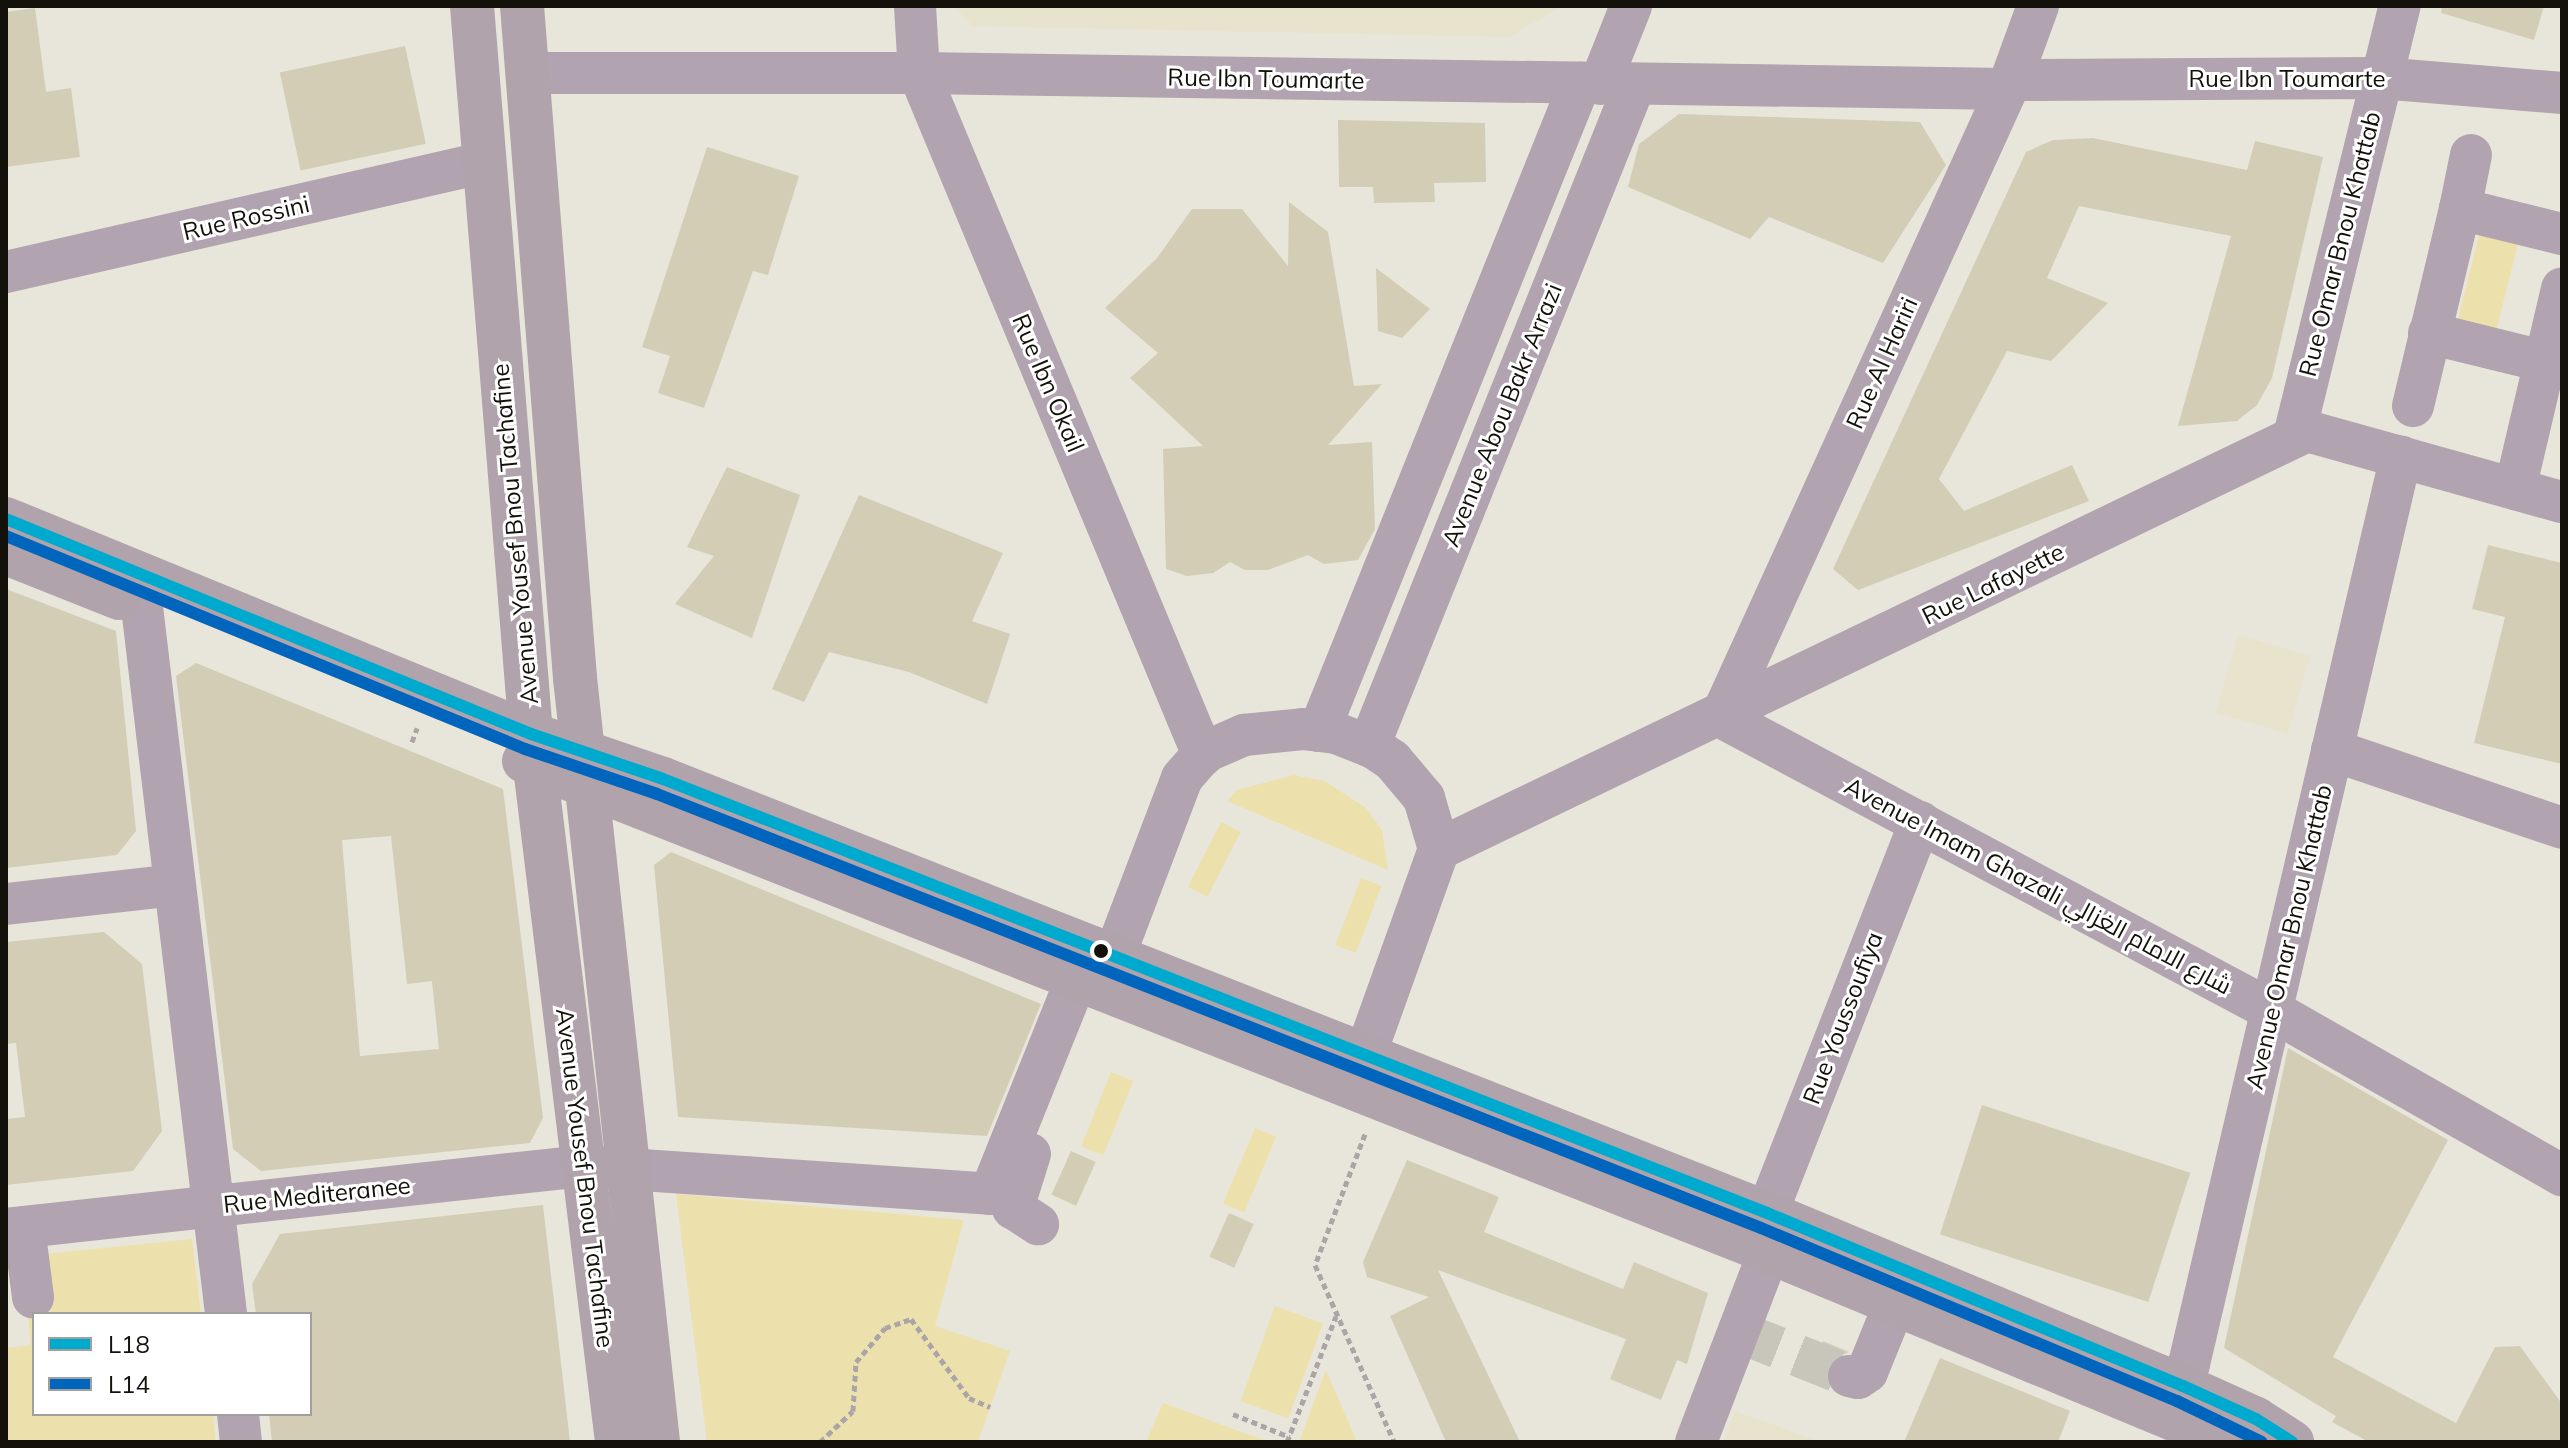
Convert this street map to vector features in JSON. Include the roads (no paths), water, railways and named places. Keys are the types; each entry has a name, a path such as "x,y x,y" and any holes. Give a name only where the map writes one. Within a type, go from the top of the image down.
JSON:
{"main road":[{"name":"Avenue Yousef Bnou Tachafine","path":"472,6 533,749 617,1442"},
{"name":"Avenue Yousef Bnou Tachafine","path":"522,6 584,768 658,1442"},
{"path":"6,519 533,749"},
{"path":"6,553 142,607 584,768 1095,974 1363,1087 1768,1233 2178,1401 2229,1442"},
{"path":"1768,1233 1895,1303 2178,1401 2256,1419 2292,1442"}],"street":[{"name":"Rue Ibn Okail","path":"915,6 919,73 1203,755"},
{"path":"1319,731 1605,84 1631,6"},
{"name":"Rue Al Hariri","path":"1721,717 2008,84 2038,6"},
{"name":"Rue Omar Bnou Khattab","path":"2294,436 2400,6"},
{"name":"Rue Ibn Toumarte","path":"527,73 919,73 1605,84 2008,84 2380,78 2562,93"},
{"name":"Avenue Abou Bakr Arrazi","path":"1369,746 1605,84"},
{"path":"2413,406 2471,155"},
{"name":"Rue Rossini","path":"6,272 485,162"},
{"path":"2460,209 2562,234"},
{"path":"2515,489 2543,361 2561,297"},
{"path":"2429,333 2543,361"},
{"name":"Rue Lafayette","path":"1439,849 1721,717 2294,436 2320,431 2562,502"},
{"name":"Avenue Omar Bnou Khattab","path":"2178,1401 2401,456"},
{"path":"142,607 226,1312"},
{"name":"Avenue Imam Ghazali شارع الامام الغزالي","path":"1721,717 2271,1010 2562,1175"},
{"path":"1038,1224 1013,1208 1013,1196 1095,974 1182,778 1203,755 1244,735 1319,731 1369,746 1392,760 1424,798 1439,849 1363,1087"},
{"path":"2332,750 2562,828"},
{"name":"Rue Youssoufiya","path":"1696,1442 1768,1233 1920,822"},
{"path":"6,904 175,885"},
{"name":"Rue Mediteranee","path":"15,1228 583,1166 990,1194 1095,974"},
{"path":"15,1228 33,1297"},
{"path":"1849,1376 1858,1378 1867,1372 1895,1303"},
{"path":"238,1416 241,1442"}],"tunnel":[{"path":"1739,1332 1849,1376"}]}
